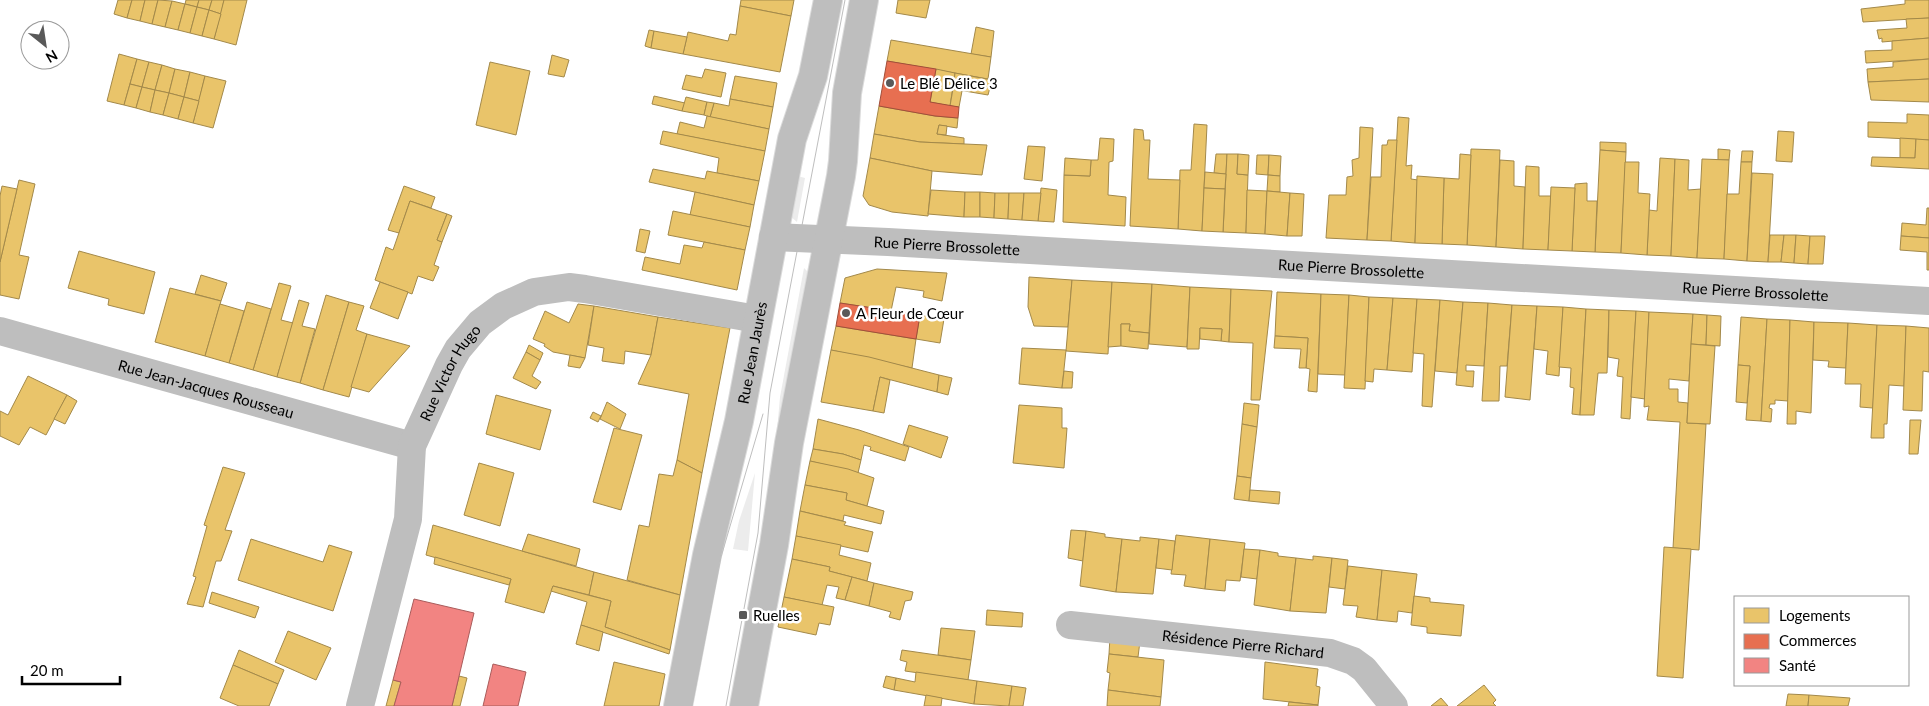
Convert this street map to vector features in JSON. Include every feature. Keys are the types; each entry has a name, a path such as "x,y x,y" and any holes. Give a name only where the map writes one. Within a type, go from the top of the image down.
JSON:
{"street":[{"name":"Rue Jean Jaurès","path":"678,706 706,555 739,421 792,139 813,76 828,0"},
{"path":"744,706 773,552 790,443 830,240 843,161 846,93 864,0"},
{"name":"Rue Pierre Brossolette","path":"773,237 1929,301"},
{"name":"Rue Victor Hugo","path":"360,706 408,519 412,446 449,365 468,336 480,323 503,306 534,292 569,287 585,288 757,319"},
{"name":"Rue Jean-Jacques Rousseau","path":"0,331 412,446"},
{"name":"Résidence Pierre Richard","path":"1070,625 1330,653 1353,661 1364,669 1394,706"}],"shaded area":[{"path":"794,175 805,178 797,222 790,216"},
{"path":"804,268 810,274 773,475 780,397"},
{"path":"755,473 748,551 733,549 739,521"}],"building: Logements":[{"path":"118,0 132,0 127,18 114,14"},
{"path":"132,0 145,0 140,21 127,18"},
{"path":"145,0 158,0 152,24 140,21"},
{"path":"158,0 172,1 165,27 152,24"},
{"path":"186,0 199,0 197,7 185,4"},
{"path":"199,0 212,0 209,10 197,7"},
{"path":"212,0 224,0 221,14 209,10"},
{"path":"224,0 247,0 236,45 214,39"},
{"path":"741,0 794,0 791,16 740,6"},
{"path":"898,0 930,0 926,18 896,13"},
{"path":"1905,0 1929,0 1929,18 1863,22 1861,9 1905,4"},
{"path":"172,1 185,4 178,30 165,27"},
{"path":"185,4 197,7 190,33 178,30"},
{"path":"740,6 791,16 780,72 683,54 688,32 728,41 730,34 736,35"},
{"path":"197,7 209,10 202,36 190,33"},
{"path":"209,10 221,14 214,39 202,36"},
{"path":"1929,18 1929,38 1882,42 1882,38 1879,39 1877,30 1907,28 1906,19"},
{"path":"976,27 994,31 991,57 971,54"},
{"path":"649,30 654,31 651,48 645,46"},
{"path":"654,31 687,37 683,54 651,48"},
{"path":"1929,38 1929,59 1866,63 1865,51 1892,50 1892,41"},
{"path":"891,40 991,57 988,79 887,61"},
{"path":"119,54 137,59 124,105 107,101"},
{"path":"552,55 569,60 564,77 548,74"},
{"path":"137,59 149,62 142,87 130,84"},
{"path":"1929,59 1929,79 1868,82 1867,69 1893,67 1893,62"},
{"path":"149,62 162,65 155,90 142,87"},
{"path":"490,62 530,71 516,135 476,125"},
{"path":"162,65 175,69 169,93 155,90"},
{"path":"175,69 190,72 184,97 169,93"},
{"path":"705,69 726,73 721,97 682,89 686,75 702,78"},
{"path":"936,69 955,73 950,106 930,102"},
{"path":"190,72 205,76 199,101 184,97"},
{"path":"955,73 992,80 988,95 953,89"},
{"path":"205,76 226,81 213,128 193,123"},
{"path":"735,76 777,83 773,107 730,99"},
{"path":"1929,79 1929,102 1871,100 1868,82"},
{"path":"130,84 142,87 136,108 124,105"},
{"path":"142,87 155,90 150,112 136,108"},
{"path":"953,89 962,91 959,107 950,106"},
{"path":"155,90 169,93 163,115 150,112"},
{"path":"169,93 184,97 178,119 163,115"},
{"path":"654,96 685,103 682,111 652,104"},
{"path":"184,97 199,101 193,123 178,119"},
{"path":"686,97 707,102 704,115 682,111"},
{"path":"730,99 773,107 769,129 710,117 714,103 729,106"},
{"path":"707,102 714,103 710,117 704,115"},
{"path":"879,106 958,118 957,128 939,125 937,134 964,138 964,144 920,142 874,134"},
{"path":"1907,114 1929,115 1929,140 1868,137 1868,122 1907,123"},
{"path":"707,116 769,129 765,151 677,134 680,122 704,128"},
{"path":"1398,117 1409,118 1406,166 1412,165 1411,179 1418,180 1415,243 1391,241"},
{"path":"1194,124 1207,125 1202,231 1178,229 1180,170 1191,170"},
{"path":"939,125 947,126 946,135 937,134"},
{"path":"1360,127 1373,128 1367,240 1326,238 1329,195 1346,195 1347,177 1353,176 1352,160 1359,158"},
{"path":"1134,129 1143,130 1144,140 1150,140 1148,179 1180,180 1178,229 1130,226"},
{"path":"663,131 765,151 759,181 717,173 719,158 660,144"},
{"path":"1778,131 1794,132 1792,162 1776,161"},
{"path":"874,134 920,142 987,145 982,175 932,171 870,158"},
{"path":"1100,138 1114,139 1113,161 1109,162 1108,195 1126,197 1125,226 1063,222 1064,175 1090,176 1091,160 1098,160"},
{"path":"1900,138 1916,139 1915,158 1900,158"},
{"path":"1916,139 1929,140 1929,169 1871,166 1872,157 1915,158"},
{"path":"1388,140 1397,140 1391,241 1367,240 1371,177 1381,177 1382,145 1387,145"},
{"path":"1600,142 1626,143 1626,152 1600,150"},
{"path":"1028,146 1045,147 1042,181 1024,179"},
{"path":"1471,149 1500,150 1496,247 1467,245"},
{"path":"1718,149 1730,150 1729,160 1718,160"},
{"path":"1600,150 1626,152 1621,253 1595,252"},
{"path":"1742,151 1753,151 1752,162 1741,162"},
{"path":"1216,154 1227,154 1226,174 1214,173"},
{"path":"1227,154 1238,154 1237,174 1248,175 1246,233 1223,232"},
{"path":"1238,154 1249,155 1248,175 1237,174"},
{"path":"1460,154 1471,155 1467,245 1442,244 1444,178 1459,179"},
{"path":"1257,155 1269,155 1268,175 1256,174"},
{"path":"1269,155 1281,156 1280,176 1268,175"},
{"path":"870,158 932,171 928,216 892,212 869,205 863,196"},
{"path":"1065,158 1091,160 1090,176 1064,175"},
{"path":"1660,158 1675,159 1671,256 1647,255 1649,210 1657,211"},
{"path":"1675,159 1689,160 1688,190 1701,189 1697,258 1671,256"},
{"path":"1702,159 1729,160 1724,259 1697,258"},
{"path":"1500,160 1514,161 1514,186 1525,187 1523,249 1496,247"},
{"path":"1625,162 1639,162 1638,193 1650,194 1647,255 1621,253"},
{"path":"1741,162 1752,162 1747,261 1724,259 1727,194 1739,194"},
{"path":"1526,166 1539,167 1539,196 1551,196 1548,250 1523,249"},
{"path":"653,169 705,179 707,171 759,181 754,205 649,182"},
{"path":"1205,172 1226,174 1225,189 1204,188"},
{"path":"1752,173 1773,174 1768,262 1747,261"},
{"path":"1268,175 1280,176 1280,192 1267,191"},
{"path":"1417,176 1444,178 1442,244 1415,243"},
{"path":"19,180 35,184 19,255 29,257 19,299 0,295 0,262"},
{"path":"1587,183 1587,201 1597,201 1595,252 1572,251 1575,184"},
{"path":"2,186 17,189 0,262 0,196"},
{"path":"404,186 435,197 431,208 410,201 399,233 388,230"},
{"path":"1551,187 1575,188 1572,251 1548,250"},
{"path":"1041,188 1057,190 1054,222 1038,221"},
{"path":"1204,188 1225,189 1223,232 1202,231"},
{"path":"931,190 965,192 964,217 928,214"},
{"path":"1247,190 1267,191 1265,234 1246,233"},
{"path":"1267,191 1290,193 1287,236 1265,234"},
{"path":"695,192 754,205 750,227 690,215"},
{"path":"965,192 980,192 980,217 964,217"},
{"path":"980,192 995,193 994,218 980,217"},
{"path":"995,193 1009,193 1008,219 994,218"},
{"path":"1009,193 1024,193 1022,220 1008,219"},
{"path":"1024,193 1041,193 1038,221 1022,220"},
{"path":"1290,193 1304,194 1302,236 1287,236"},
{"path":"410,201 447,214 437,240 442,242 434,265 439,267 433,281 418,276 412,294 375,280 386,247 393,250"},
{"path":"1927,208 1929,208 1929,238 1901,236 1902,223 1926,225"},
{"path":"673,211 750,227 745,250 668,235"},
{"path":"447,214 452,216 442,242 437,240"},
{"path":"640,229 650,231 645,253 636,251"},
{"path":"1770,235 1784,235 1781,262 1768,262"},
{"path":"1784,235 1796,235 1794,263 1781,262"},
{"path":"1796,235 1810,236 1808,264 1794,263"},
{"path":"1810,236 1825,236 1823,264 1808,264"},
{"path":"1901,236 1929,238 1929,270 1927,270 1927,252 1900,250"},
{"path":"704,242 745,250 737,290 642,270 645,257 680,264 684,245 702,248"},
{"path":"79,251 155,272 144,314 108,305 109,299 68,288"},
{"path":"877,269 947,273 942,301 923,297 924,291 896,287 891,311 840,303 845,278"},
{"path":"201,275 227,283 221,301 195,294"},
{"path":"1029,277 1072,280 1068,327 1034,326 1028,307"},
{"path":"1072,280 1112,282 1108,354 1066,351"},
{"path":"380,282 408,292 398,319 370,308"},
{"path":"1112,282 1152,284 1149,333 1129,331 1130,324 1121,324 1121,346 1108,347"},
{"path":"279,283 291,286 281,320 293,323 277,377 253,370"},
{"path":"1152,284 1190,287 1187,347 1149,344"},
{"path":"1190,287 1231,289 1229,342 1221,341 1222,329 1200,328 1199,349 1187,349"},
{"path":"170,288 221,301 205,356 155,342"},
{"path":"1231,289 1272,291 1260,400 1251,400 1253,343 1229,342"},
{"path":"1277,292 1321,294 1317,392 1308,391 1310,369 1306,368 1308,338 1275,336"},
{"path":"1321,294 1349,295 1345,375 1318,374"},
{"path":"326,295 349,302 323,390 300,383"},
{"path":"1349,295 1369,297 1365,389 1344,388"},
{"path":"1369,297 1393,298 1387,370 1374,369 1373,382 1365,381"},
{"path":"1393,298 1417,299 1412,372 1387,370"},
{"path":"1417,299 1440,300 1432,407 1422,406 1424,354 1413,353"},
{"path":"299,300 309,303 302,326 315,329 300,383 277,377"},
{"path":"1440,300 1463,302 1457,373 1435,371"},
{"path":"247,302 271,309 253,370 229,363"},
{"path":"349,302 364,306 356,330 367,334 349,397 323,390"},
{"path":"1463,302 1488,303 1484,366 1466,365 1466,371 1474,371 1473,387 1456,385"},
{"path":"1488,303 1512,305 1507,366 1500,366 1499,401 1482,401"},
{"path":"220,304 244,311 229,363 205,356"},
{"path":"578,304 594,306 585,358 553,352 544,346 545,344 533,339 545,311 569,323"},
{"path":"1512,305 1537,306 1530,400 1505,397"},
{"path":"594,306 658,317 651,355 625,351 624,364 602,361 604,348 588,345"},
{"path":"1537,306 1563,307 1559,376 1546,374 1548,351 1534,349"},
{"path":"1563,307 1586,309 1580,415 1572,414 1574,388 1570,387 1571,368 1559,367"},
{"path":"1586,309 1609,310 1607,373 1598,373 1594,415 1580,415"},
{"path":"1609,310 1636,311 1630,419 1621,418 1623,377 1617,376 1619,359 1608,357"},
{"path":"1636,311 1649,312 1645,399 1631,397"},
{"path":"1649,312 1693,314 1689,381 1669,379 1669,389 1678,389 1678,402 1688,403 1687,423 1706,424 1699,550 1673,548 1680,422 1647,420 1649,406 1644,407"},
{"path":"1693,314 1707,315 1706,345 1691,344"},
{"path":"920,315 944,319 940,343 916,339"},
{"path":"1707,315 1721,316 1720,346 1706,345"},
{"path":"658,317 730,328 702,473 677,460 689,394 638,384 651,355"},
{"path":"1741,317 1767,319 1761,421 1746,420 1750,366 1738,365"},
{"path":"1767,319 1790,320 1788,401 1775,400 1775,404 1770,404 1769,408 1772,409 1771,422 1761,421"},
{"path":"1790,320 1814,322 1811,413 1796,411 1796,424 1787,424"},
{"path":"1814,322 1848,323 1846,368 1828,367 1829,361 1813,360"},
{"path":"1848,323 1877,325 1873,408 1860,407 1861,384 1845,384"},
{"path":"1121,324 1130,324 1129,331 1149,333 1148,349 1121,346"},
{"path":"1877,325 1906,326 1904,386 1889,385 1887,424 1884,424 1884,438 1871,438"},
{"path":"836,326 916,339 912,368 831,350"},
{"path":"1906,326 1929,328 1929,372 1923,371 1922,411 1903,410"},
{"path":"1200,328 1222,329 1221,341 1200,339"},
{"path":"367,334 410,346 369,392 351,387"},
{"path":"1275,336 1308,338 1306,368 1299,368 1301,349 1274,348"},
{"path":"1691,344 1715,346 1710,424 1687,423"},
{"path":"529,345 543,353 540,360 526,352"},
{"path":"1022,348 1066,350 1062,388 1019,384"},
{"path":"831,350 869,357 939,375 937,392 880,377 873,411 821,402"},
{"path":"526,352 540,360 532,376 541,382 536,389 513,378"},
{"path":"570,355 585,358 580,368 568,366"},
{"path":"1738,365 1750,366 1747,403 1736,402"},
{"path":"1064,371 1073,372 1072,388 1062,388"},
{"path":"939,375 952,378 948,395 937,392"},
{"path":"28,376 67,395 46,435 30,427 19,445 0,436 0,411 8,415"},
{"path":"880,377 890,380 884,413 873,411"},
{"path":"67,395 77,401 65,424 54,419"},
{"path":"496,395 551,410 540,450 486,434"},
{"path":"607,402 626,414 620,429 600,419"},
{"path":"1244,403 1259,405 1257,427 1242,424"},
{"path":"1019,405 1062,408 1062,428 1067,428 1064,468 1013,463"},
{"path":"593,412 601,416 598,422 590,418"},
{"path":"818,419 859,430 909,447 905,461 870,450 871,447 864,445 861,460 843,454 813,449"},
{"path":"1910,420 1921,420 1918,454 1909,454"},
{"path":"1242,424 1257,427 1251,478 1237,476"},
{"path":"909,425 948,437 941,458 903,444"},
{"path":"614,428 642,435 621,510 593,502"},
{"path":"813,449 843,454 861,460 858,473 810,461"},
{"path":"677,460 702,473 680,595 627,580 639,525 649,527 659,474 673,476"},
{"path":"810,461 848,469 874,478 867,506 846,500 847,493 805,485"},
{"path":"479,463 514,473 500,526 464,515"},
{"path":"223,467 245,473 225,530 232,531 221,561 216,561 203,607 187,604 196,577 193,576 207,526 204,525"},
{"path":"1237,476 1251,478 1249,501 1234,499"},
{"path":"805,485 847,493 846,500 884,511 881,524 844,515 843,521 800,511"},
{"path":"1250,490 1280,492 1279,504 1249,501"},
{"path":"800,511 846,522 844,525 873,532 868,552 796,536"},
{"path":"433,525 594,572 589,595 553,586 544,613 505,602 511,579 426,555"},
{"path":"1071,530 1086,531 1083,561 1068,558"},
{"path":"1086,531 1105,534 1105,537 1122,539 1116,592 1080,586"},
{"path":"528,534 580,549 576,566 522,551"},
{"path":"1176,535 1210,539 1205,589 1184,586 1186,575 1171,574"},
{"path":"796,536 841,545 839,555 871,563 867,581 829,571 830,567 792,559"},
{"path":"1140,537 1159,539 1153,594 1116,592 1122,539 1140,541"},
{"path":"251,539 323,562 329,545 352,552 333,611 238,580"},
{"path":"1159,539 1175,541 1172,570 1156,568"},
{"path":"1210,539 1245,543 1240,581 1226,580 1225,591 1205,589"},
{"path":"1664,547 1691,549 1683,678 1657,676"},
{"path":"1244,549 1260,550 1257,579 1241,577"},
{"path":"1260,550 1278,553 1278,556 1296,558 1290,611 1254,605"},
{"path":"1313,556 1332,558 1326,613 1290,611 1296,558 1313,560"},
{"path":"435,557 511,579 509,585 434,564"},
{"path":"1332,558 1348,560 1345,589 1329,587"},
{"path":"792,559 830,567 829,571 852,577 845,600 836,598 839,587 827,585 822,605 784,597"},
{"path":"1348,566 1382,570 1377,620 1356,617 1358,606 1343,605"},
{"path":"1382,570 1417,574 1412,613 1398,611 1397,622 1377,620"},
{"path":"594,572 680,595 670,650 605,627 611,601 589,595"},
{"path":"852,577 874,583 869,606 845,600"},
{"path":"874,583 913,592 911,600 905,601 900,620 889,617 891,612 869,606"},
{"path":"553,586 611,601 605,627 670,650 669,654 581,625 587,602 551,591"},
{"path":"212,592 259,607 255,618 209,603"},
{"path":"1414,596 1430,598 1430,602 1464,605 1461,636 1427,633 1427,627 1411,625"},
{"path":"784,597 834,607 830,625 819,623 816,635 778,627"},
{"path":"987,610 1023,613 1022,627 986,625"},
{"path":"581,625 603,632 599,651 576,644"},
{"path":"941,628 975,631 971,660 938,655"},
{"path":"288,631 331,648 316,680 275,662"},
{"path":"1110,637 1140,641 1138,657 1109,654"},
{"path":"239,650 284,670 278,684 233,665"},
{"path":"902,650 971,660 968,680 905,671 907,662 900,660"},
{"path":"1109,654 1164,660 1161,697 1108,690 1110,673 1107,672"},
{"path":"614,662 665,674 659,706 604,706"},
{"path":"1265,662 1318,669 1316,686 1320,687 1318,705 1263,699"},
{"path":"233,665 278,684 269,706 239,706 220,698"},
{"path":"916,672 977,681 974,704 894,690 896,678 915,682"},
{"path":"459,676 467,678 460,706 452,706"},
{"path":"886,676 896,678 894,690 883,687"},
{"path":"393,680 401,682 394,706 386,706"},
{"path":"977,681 1012,686 1009,706 974,704"},
{"path":"1484,685 1496,700 1493,703 1496,706 1457,706"},
{"path":"1012,686 1026,688 1023,706 1009,706"},
{"path":"1108,690 1161,697 1160,706 1107,706"},
{"path":"1788,694 1809,695 1808,706 1786,706"},
{"path":"926,695 942,698 941,706 924,706"},
{"path":"1809,695 1850,698 1848,706 1808,706"},
{"path":"1441,698 1448,706 1431,706"},
{"path":"1289,702 1318,705 1318,706 1288,706"}],"building: Commerces":[{"path":"887,61 936,69 930,102 959,107 958,118 879,106"},
{"path":"840,303 920,315 916,339 836,326"}],"building: Santé":[{"path":"414,599 474,613 452,706 394,706 401,682 393,680"},
{"path":"493,664 526,672 518,706 483,706"}],"tram line":[{"path":"726,706 758,533 770,393 845,0"},
{"path":"692,706 721,557 763,414"}],"place":[{"name":"Le Blé Délice 3","path":"890,83"},
{"name":"A Fleur de Cœur","path":"846,313"},
{"name":"Ruelles","path":"743,615"}]}
